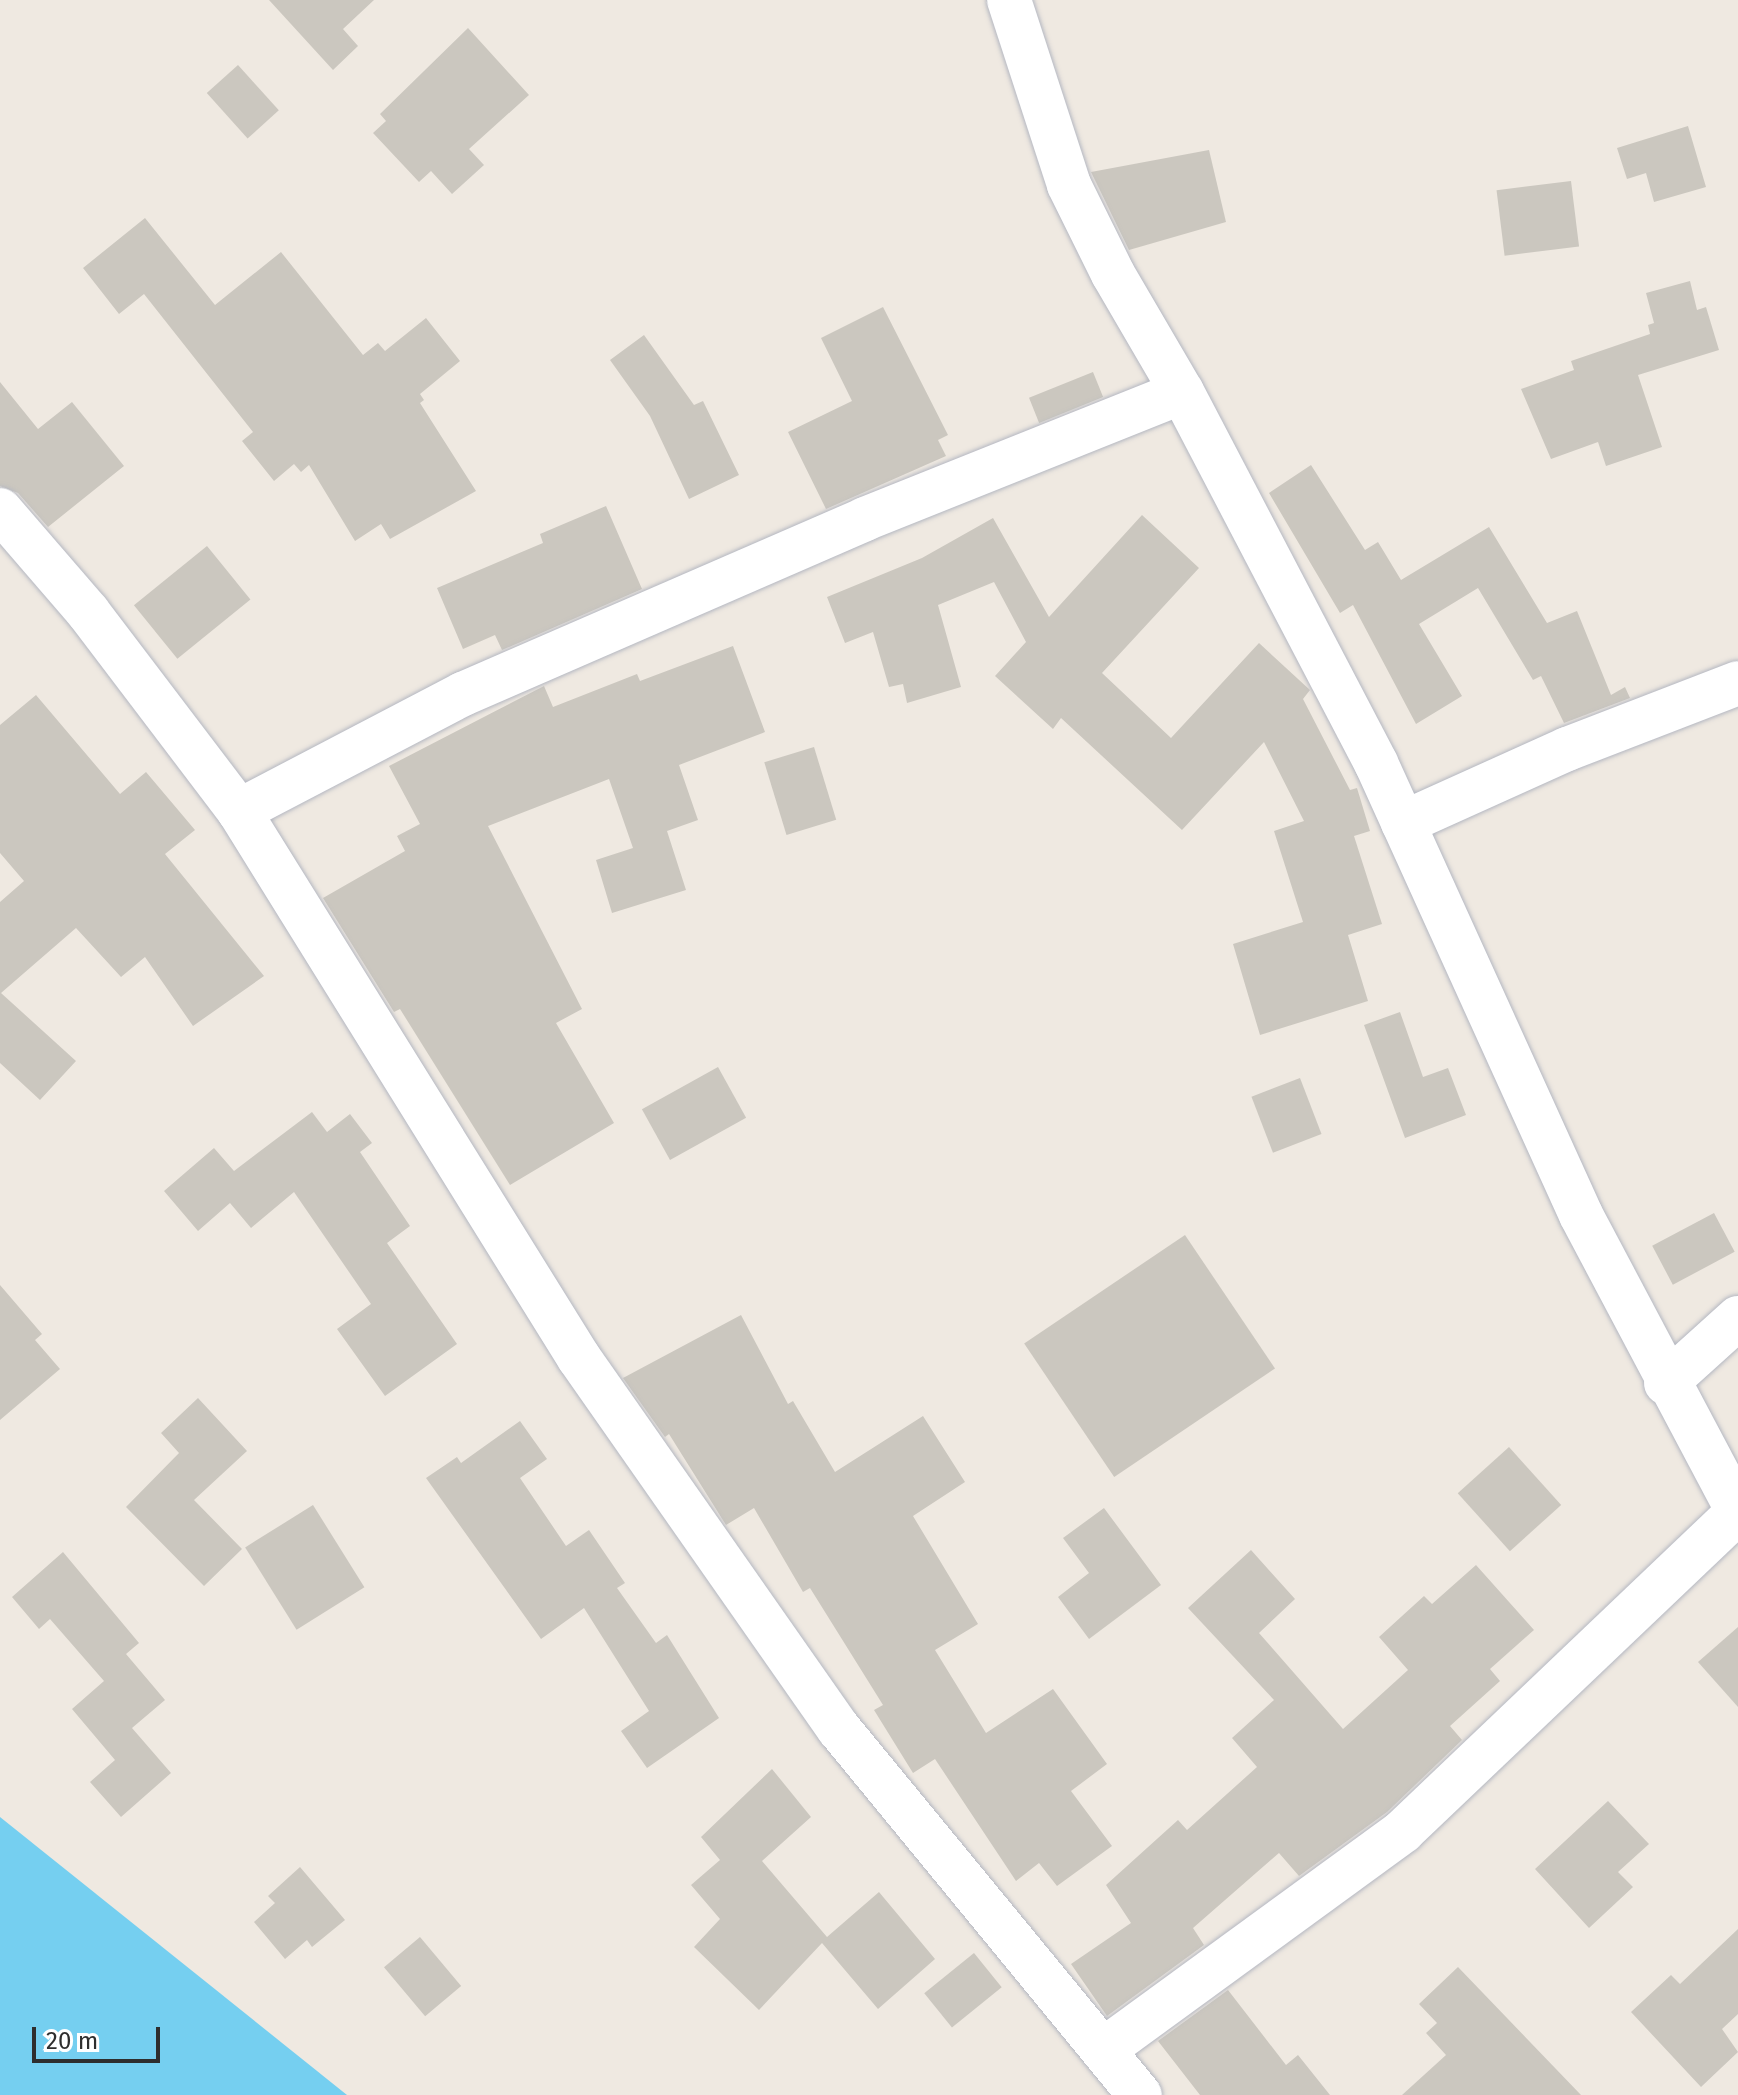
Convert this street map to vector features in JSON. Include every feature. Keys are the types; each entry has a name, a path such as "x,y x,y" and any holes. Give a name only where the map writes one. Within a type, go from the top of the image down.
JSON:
{"street":[{"path":"1009,0 1069,185 1113,274 1182,392 1403,823 1581,1215 1666,1383 1738,1512 1403,1831 1103,2050"},
{"path":"239,811 463,694 865,519 1182,392"},
{"path":"0,510 88,612 239,811 579,1358 839,1729 1140,2095"},
{"path":"1403,823 1567,749 1738,683"},
{"path":"1666,1383 1738,1318"}],"water":[{"path":"0,1817 347,2095 0,2095"}],"building":[{"path":"269,0 374,0 343,29 358,46 333,70"},
{"path":"468,28 529,95 469,149 484,165 452,194 431,171 419,182 373,133 386,121 380,114"},
{"path":"238,65 279,110 248,138 207,93"},
{"path":"1688,126 1706,187 1654,202 1646,173 1627,179 1617,148"},
{"path":"1209,150 1226,222 1129,250 1091,172"},
{"path":"1571,181 1579,247 1505,256 1497,190"},
{"path":"145,218 215,305 281,252 363,355 378,343 385,351 426,318 460,361 420,394 424,400 420,403 476,491 390,539 381,524 355,541 309,465 301,472 294,464 274,481 242,441 253,432 144,294 119,314 83,268"},
{"path":"1690,281 1697,310 1706,307 1719,350 1638,375 1662,447 1606,466 1598,442 1551,459 1521,389 1574,370 1571,361 1650,334 1648,325 1654,323 1646,293"},
{"path":"883,307 948,435 938,440 946,456 826,509 788,432 852,401 821,338"},
{"path":"644,335 694,405 703,401 739,475 689,499 650,416 610,360"},
{"path":"1093,372 1103,397 1039,423 1029,398"},
{"path":"0,382 38,429 72,402 124,466 48,527 18,493 0,486"},
{"path":"1311,465 1365,550 1378,542 1401,580 1489,527 1547,623 1577,611 1611,695 1625,687 1630,698 1564,723 1541,676 1533,680 1478,588 1419,624 1462,696 1416,724 1353,605 1340,613 1269,493"},
{"path":"606,506 642,589 502,650 495,635 463,649 437,588 543,543 540,534"},
{"path":"1142,515 1199,568 1102,673 1171,738 1259,643 1310,690 1303,699 1350,790 1357,788 1370,831 1354,836 1382,924 1348,935 1368,1001 1260,1035 1233,944 1303,922 1274,831 1304,821 1264,742 1182,830 1061,718 1053,729 995,676 1026,642 994,582 938,605 961,687 907,703 903,684 889,687 873,632 845,643 827,597 922,558 993,518 1049,617"},
{"path":"207,546 250,600 177,659 134,605"},
{"path":"733,646 765,732 679,765 698,820 667,831 686,890 612,913 596,860 633,848 609,779 488,826 582,1009 556,1023 614,1123 510,1185 400,1009 394,1012 323,898 405,851 397,836 420,824 389,766 544,686 553,707 637,674 640,681"},
{"path":"36,695 120,794 146,772 195,830 165,854 264,976 193,1026 145,957 121,977 76,928 1,993 76,1061 40,1100 0,1063 0,902 24,881 0,853 0,725"},
{"path":"814,747 836,820 786,835 764,762"},
{"path":"1400,1012 1423,1077 1448,1068 1466,1115 1405,1138 1364,1025"},
{"path":"718,1067 746,1118 670,1160 642,1109"},
{"path":"1300,1078 1322,1134 1273,1153 1251,1097"},
{"path":"312,1112 327,1132 350,1114 372,1143 360,1152 410,1226 387,1243 457,1344 385,1396 337,1329 371,1304 294,1192 251,1228 230,1203 198,1231 164,1191 214,1148 234,1171"},
{"path":"1714,1213 1735,1252 1673,1285 1652,1246"},
{"path":"1185,1235 1275,1368 1114,1477 1024,1343"},
{"path":"0,1285 42,1334 35,1340 60,1369 0,1420"},
{"path":"741,1315 788,1404 793,1401 835,1472 923,1416 965,1482 913,1516 978,1624 935,1650 986,1733 1053,1689 1107,1764 1071,1791 1112,1846 1057,1886 1039,1863 1016,1881 935,1759 913,1773 874,1710 883,1705 810,1588 803,1592 754,1508 726,1525 669,1434 665,1437 623,1378"},
{"path":"198,1398 247,1451 194,1500 242,1549 204,1586 126,1507 179,1453 161,1433"},
{"path":"520,1421 547,1459 520,1478 566,1546 589,1530 625,1583 617,1588 656,1643 667,1635 719,1718 647,1768 621,1731 649,1711 584,1608 541,1639 426,1478 457,1457 461,1463"},
{"path":"1509,1447 1561,1505 1510,1551 1458,1493"},
{"path":"313,1505 364,1587 297,1630 245,1547"},
{"path":"1104,1508 1161,1585 1089,1639 1058,1597 1089,1573 1063,1538"},
{"path":"1251,1550 1295,1599 1259,1633 1343,1729 1408,1670 1379,1637 1424,1596 1432,1604 1476,1565 1534,1630 1490,1669 1500,1681 1450,1726 1462,1740 1387,1812 1299,1876 1279,1853 1193,1928 1204,1945 1107,2016 1071,1964 1131,1923 1106,1885 1178,1820 1187,1830 1257,1767 1232,1738 1274,1700 1188,1608"},
{"path":"63,1552 139,1643 126,1654 165,1700 132,1728 171,1773 121,1817 90,1782 115,1760 72,1709 104,1681 50,1619 39,1629 12,1597"},
{"path":"1738,1627 1738,1707 1698,1662"},
{"path":"772,1769 811,1817 762,1861 827,1937 879,1892 935,1959 878,2009 822,1943 759,2010 694,1947 720,1919 691,1885 720,1860 701,1837"},
{"path":"1608,1801 1649,1844 1618,1872 1633,1887 1589,1928 1535,1869"},
{"path":"300,1867 345,1920 312,1947 307,1940 285,1959 254,1922 275,1903 268,1896"},
{"path":"1738,1929 1738,2014 1722,2029 1738,2052 1701,2087 1631,2012 1671,1975 1680,1984"},
{"path":"420,1937 461,1986 425,2016 384,1967"},
{"path":"974,1953 1002,1987 952,2027 924,1993"},
{"path":"1458,1967 1581,2095 1402,2095 1446,2055 1426,2033 1437,2023 1419,2004"},
{"path":"1228,1990 1286,2065 1298,2055 1330,2095 1200,2095 1158,2041"}]}
